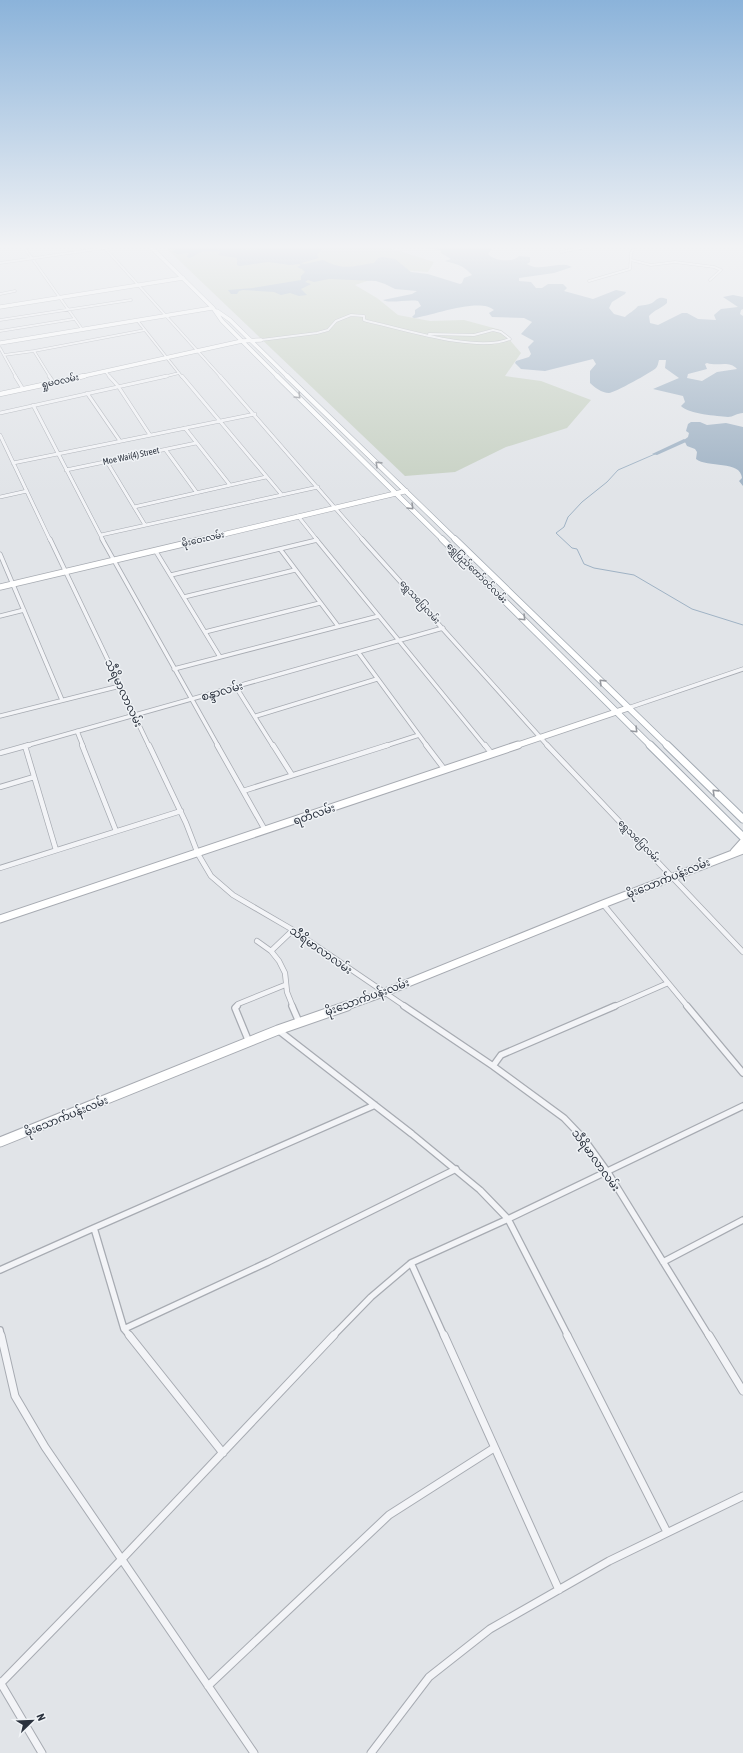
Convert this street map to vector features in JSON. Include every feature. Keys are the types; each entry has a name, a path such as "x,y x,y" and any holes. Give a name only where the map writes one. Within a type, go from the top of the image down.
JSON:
{"main road":[{"path":"0,343 82,329"},
{"name":"ရွှေပြည်တော်ဝင်လမ်း","path":"230,329 743,837"},
{"name":"ရွှေပြည်တော်ဝင်လမ်း","path":"239,329 743,819"},
{"name":"ရှုမဝလမ်း","path":"0,394 242,341 261,340"},
{"name":"မိုးဝေးလမ်း","path":"0,587 406,491"},
{"name":"ရတီလမ်း","path":"0,919 198,854 628,708"},
{"path":"734,852 743,842"},
{"name":"မိုးသောက်ပန်းလမ်း","path":"0,1142 278,1030 383,993 603,904 734,852 743,850"}],"street":[{"path":"0,331 14,329"},
{"name":"ရွှေသပြေလမ်း","path":"177,329 255,414 335,508 540,737 743,952"},
{"path":"261,340 329,329"},
{"path":"404,329 471,344 506,342 510,339 503,332 497,330 481,332 474,335 429,334"},
{"path":"4,355 34,351 145,330 218,421 282,495"},
{"path":"0,348 23,389"},
{"path":"34,351 54,382"},
{"path":"105,371 118,386 150,434"},
{"path":"0,413 179,372"},
{"path":"286,385 295,383"},
{"path":"87,393 120,441"},
{"path":"32,406 113,560 190,700 265,830"},
{"path":"13,462 255,414"},
{"path":"326,424 336,422"},
{"path":"185,428 230,485"},
{"name":"သီရိမာလာလမ်း","path":"0,435 2,443 13,462 26,491 67,571 120,686 181,811 198,854 211,876 233,895 293,930 383,993 493,1066 564,1118 584,1139 607,1171 743,1391"},
{"name":"Moe Wai(4) Street","path":"66,470 196,443"},
{"path":"165,449 197,493"},
{"path":"107,462 145,525"},
{"path":"134,507 266,477"},
{"path":"101,535 318,488"},
{"path":"0,496 26,491"},
{"path":"298,516 492,754"},
{"path":"171,575 317,540"},
{"path":"280,549 338,626"},
{"path":"156,550 220,657"},
{"path":"0,556 62,700"},
{"path":"184,597 296,570"},
{"path":"205,632 320,603"},
{"path":"0,616 24,610"},
{"path":"174,669 379,616"},
{"name":"စန္ဒာလမ်း","path":"0,753 443,628"},
{"path":"358,652 445,770"},
{"path":"628,708 743,669"},
{"path":"256,716 377,679"},
{"path":"0,716 120,686"},
{"path":"236,687 256,716 292,775"},
{"path":"77,731 116,832"},
{"path":"243,791 419,735"},
{"path":"25,746 56,850"},
{"path":"0,787 34,777"},
{"path":"0,868 181,811"},
{"path":"603,904 743,1073"},
{"path":"270,951 293,930"},
{"path":"257,941 270,951 279,961 285,973 285,985 300,1022"},
{"path":"493,1066 501,1055 668,983"},
{"path":"249,1042 235,1008 238,1004 285,985"},
{"path":"278,1030 456,1169 480,1190 508,1219 667,1532"},
{"path":"0,1270 375,1106"},
{"path":"42,1753 0,1683 121,1560 371,1297 411,1263 508,1219 743,1106"},
{"path":"124,1329 268,1262 456,1169"},
{"path":"663,1262 743,1220"},
{"path":"94,1228 124,1329 222,1453"},
{"path":"411,1263 559,1590"},
{"path":"0,1330 15,1396 45,1447 254,1753"},
{"path":"208,1686 348,1552 389,1515 494,1448"},
{"path":"371,1753 429,1677 490,1629 609,1561 743,1496"}],"green space":[{"path":"251,329 497,329 501,330 521,353 505,376 541,381 591,400 567,428 506,447 455,472 405,476"}],"water":[{"path":"526,329 743,329 743,413 728,417 696,413 681,406 685,402 683,396 653,389 679,378 665,368 666,360 659,360 657,367 641,378 609,393 601,391 590,383 590,371 596,364 593,359 545,371 521,369 515,363 516,361 529,357 531,354 528,347 534,341 521,334","holes":["707,363 727,364 734,366 737,369 717,372 702,381 687,378 688,374 707,369 705,364"]},
{"path":"691,422 700,422 707,425 726,423 743,427 743,486 739,481 742,478 740,472 736,469 730,466 701,462 696,459 697,452 695,449 687,446 684,440 688,437 689,433 686,431 688,424"}],"waterway":[{"path":"655,454 684,441"},
{"path":"655,454 618,470 607,482 582,502 568,517 564,527 556,533 572,548 577,549 584,564 594,568 634,575 692,609 743,625"}]}
